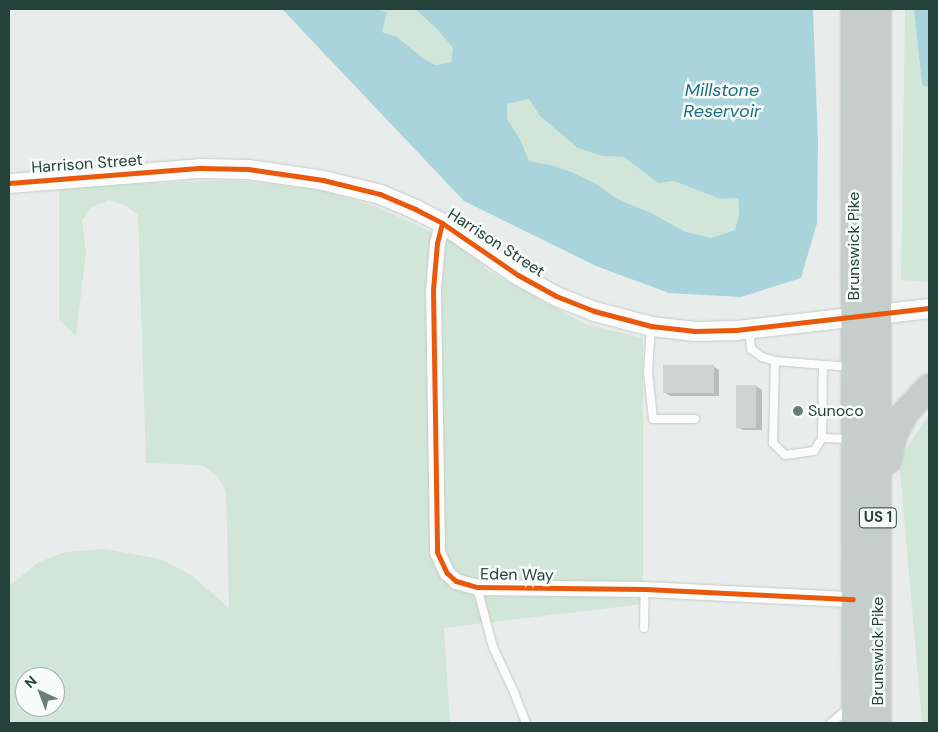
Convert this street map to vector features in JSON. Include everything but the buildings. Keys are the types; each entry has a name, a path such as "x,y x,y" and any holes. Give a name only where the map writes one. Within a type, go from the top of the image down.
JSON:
{"highway":[{"name":"Brunswick Pike","path":"854,9 854,713"},
{"name":"Brunswick Pike","path":"878,9 880,312 878,723"},
{"path":"878,511 891,446 897,430 911,404 929,387"}],"street":[{"name":"Harrison Street","path":"9,183 201,168 267,171 323,180 380,194 415,209 442,223 518,275 556,296 594,311 651,326 695,332 749,329 854,317 880,312 929,308"},
{"name":"Eden Way","path":"442,223 436,249 433,290 437,552 447,573 456,581 477,587 645,589 853,599"}],"lane":[{"path":"651,326 648,372 653,419 695,418"},
{"path":"749,329 751,349 762,357 775,361 855,367"},
{"path":"775,361 773,442 785,455 814,451 822,438 823,365"},
{"path":"822,438 854,440"},
{"path":"477,587 493,647 526,723"},
{"path":"644,628 645,589"},
{"path":"831,723 854,713"}],"green space":[{"path":"373,9 415,9 438,30 453,48 451,62 436,65 424,59 397,37 382,32"},
{"path":"905,9 914,9 922,85 929,87 929,282 901,280"},
{"path":"529,99 540,116 603,156 624,157 658,183 674,181 720,199 738,198 739,214 735,230 711,238 686,232 651,213 617,199 595,183 551,165 529,161 520,139 507,120 507,104"},
{"path":"238,180 325,191 377,207 469,249 486,269 585,324 643,338 643,604 444,628 450,723 9,723 9,586 39,562 65,552 105,549 160,559 191,575 229,608 226,491 217,476 201,465 146,463 138,215 125,205 109,200 91,207 82,220 86,253 76,336 59,320 59,186"},
{"path":"929,415 929,723 922,723 899,459"}],"water":[{"name":"Millstone Reservoir","path":"282,9 373,9 387,12 382,32 397,37 424,59 436,65 451,62 453,48 438,30 415,9 813,9 818,143 817,223 801,278 741,297 669,293 596,266 464,201","holes":["529,99 540,116 578,148 603,156 624,157 658,183 674,181 720,199 738,198 739,214 735,230 711,238 686,232 651,213 617,199 595,183 571,172 551,165 529,161 520,139 507,119 507,104"]},
{"path":"914,9 929,9 929,87 922,85"}],"cycle path":[{"path":"9,183 201,168 248,169 323,180 380,194 415,209 442,223 518,275 556,296 594,311 651,326 695,331 736,330 929,308"},
{"path":"442,223 437,243 433,290 437,552 447,573 456,581 477,587 645,589 853,599"}],"place":[{"name":"Sunoco","path":"798,411"}]}
